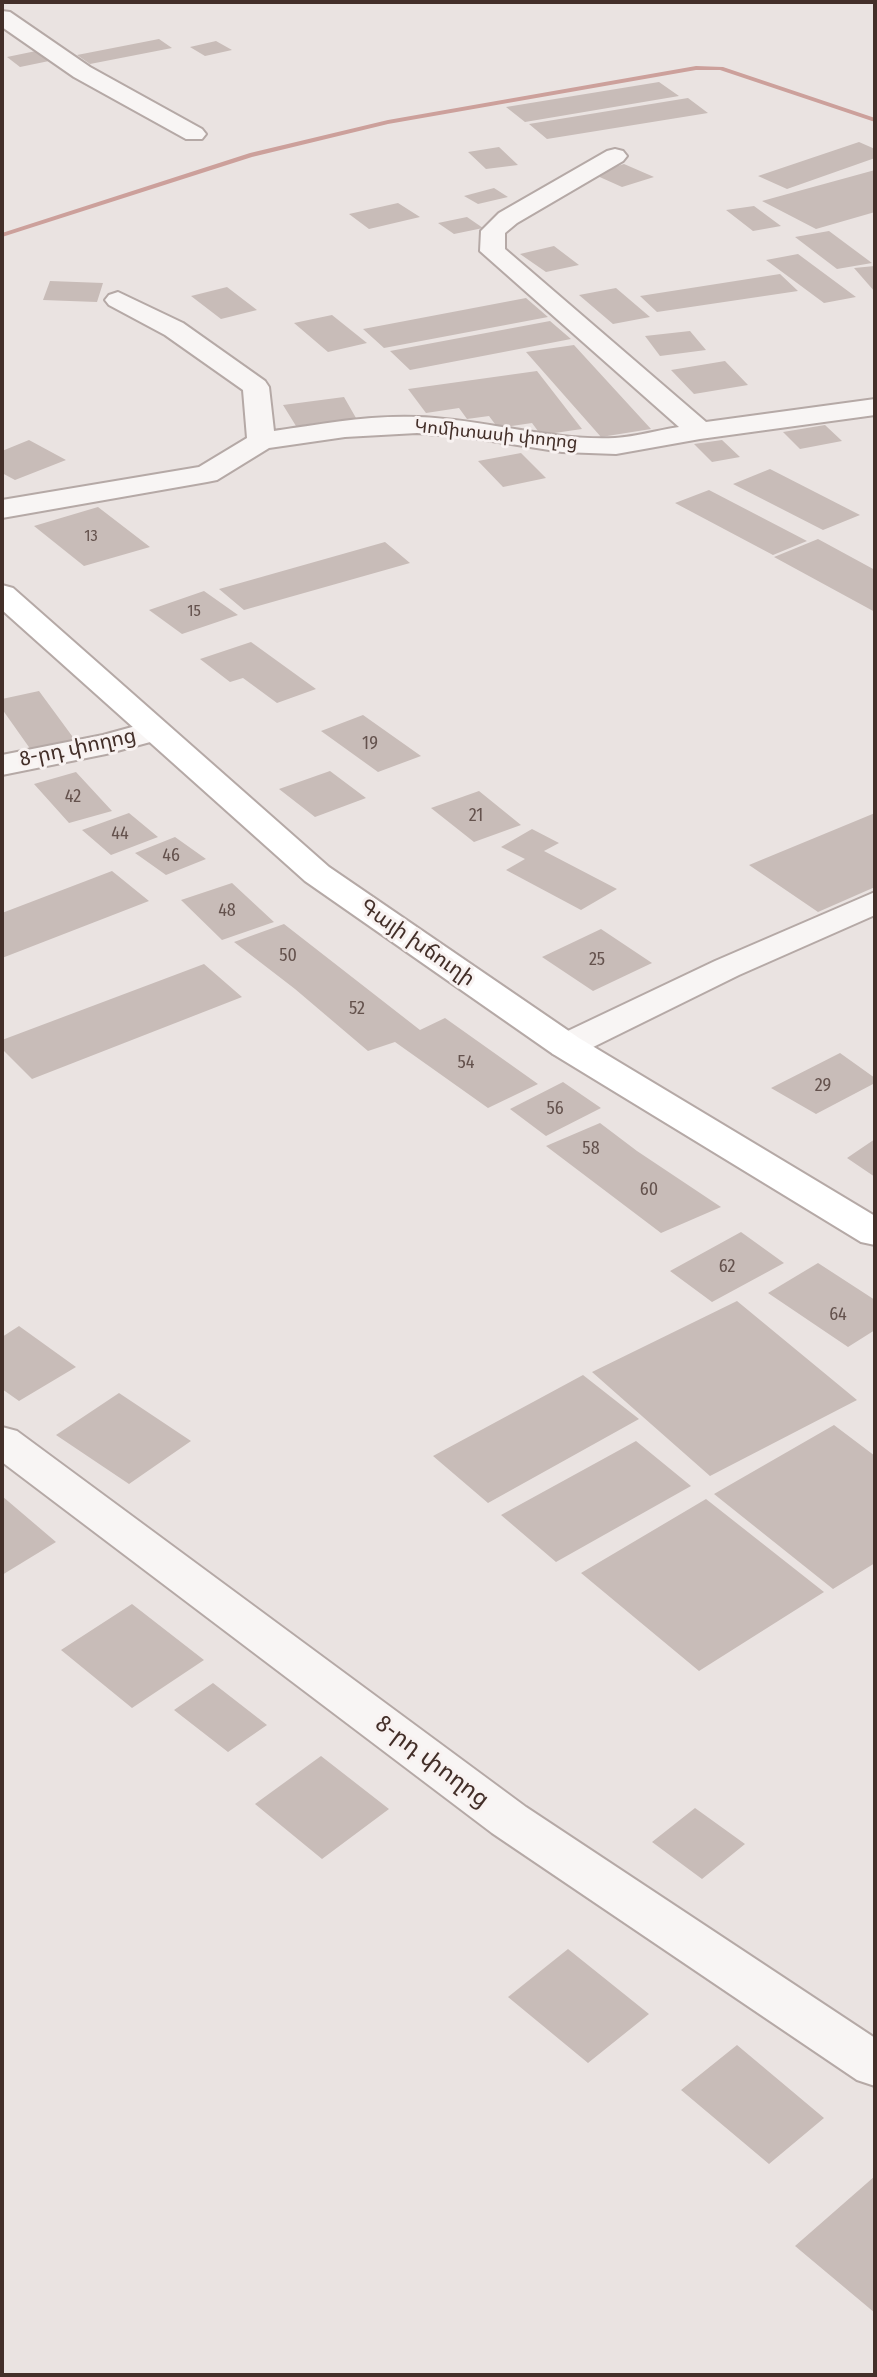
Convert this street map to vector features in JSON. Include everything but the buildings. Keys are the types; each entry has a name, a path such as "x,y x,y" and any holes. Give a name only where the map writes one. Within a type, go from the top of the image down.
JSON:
{"main road":[{"name":"Գայի խճուղի","path":"2,594 317,874 566,1046 875,1233"}],"street":[{"path":"2,17 82,72 194,134"},
{"path":"615,156 508,218 493,230 492,251 700,431"},
{"path":"118,300 174,330 256,387 261,441"},
{"name":"Կոմիտասի փողոց","path":"2,509 207,474 261,441 345,429 417,425 473,430 562,444 616,446 700,431 875,407"},
{"name":"8-րդ փողոց","path":"2,765 106,744 154,731"},
{"path":"566,1046 727,968 875,902"},
{"name":"8-րդ փողոց","path":"2,1441 509,1820 875,2065"}],"waterway":[{"path":"2,235 250,155 388,122 696,68 721,68 875,120"}]}
